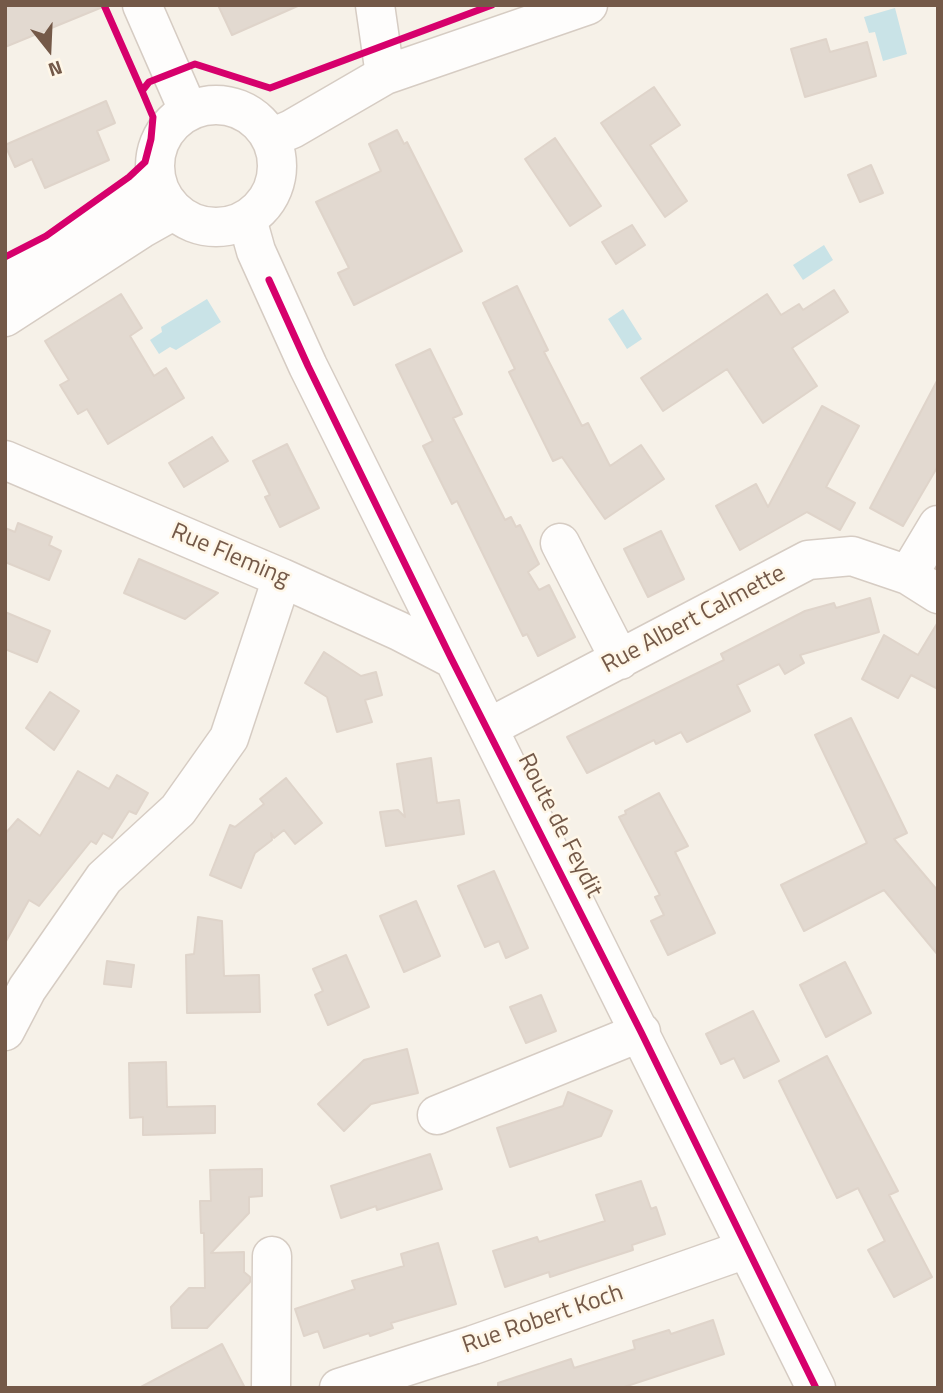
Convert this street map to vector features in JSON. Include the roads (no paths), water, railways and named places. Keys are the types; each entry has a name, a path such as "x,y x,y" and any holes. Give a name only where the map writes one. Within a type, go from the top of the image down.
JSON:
{"street":[{"path":"142,5 188,110"},
{"path":"375,5 385,75"},
{"path":"271,138 292,129 385,75 588,5"},
{"path":"211,104 235,107 256,119 271,138 276,152 275,183 265,204 247,219 222,228 195,225 164,198 153,163 158,142 170,124 188,110 211,104"},
{"path":"7,288 164,198"},
{"name":"Route de Feydit","path":"247,219 256,251 308,366 816,1388"},
{"name":"Rue Fleming","path":"5,460 282,578 399,631 451,658"},
{"name":"Rue Albert Calmette","path":"488,728 808,560 852,556 923,584 938,525"},
{"path":"560,543 620,660"},
{"path":"5,1031 27,989 104,878 178,810 229,738 282,578"},
{"path":"437,1115 641,1032"},
{"name":"Rue Robert Koch","path":"339,1388 473,1345 746,1249"},
{"path":"271,1388 272,1256"}],"water":[{"path":"895,8 907,54 883,61 875,32 869,33 864,17"},
{"path":"824,245 833,260 803,280 793,265"},
{"path":"207,299 221,322 176,350 170,347 159,354 150,340 162,332 161,327"},
{"path":"623,309 642,339 627,349 608,319"}]}
